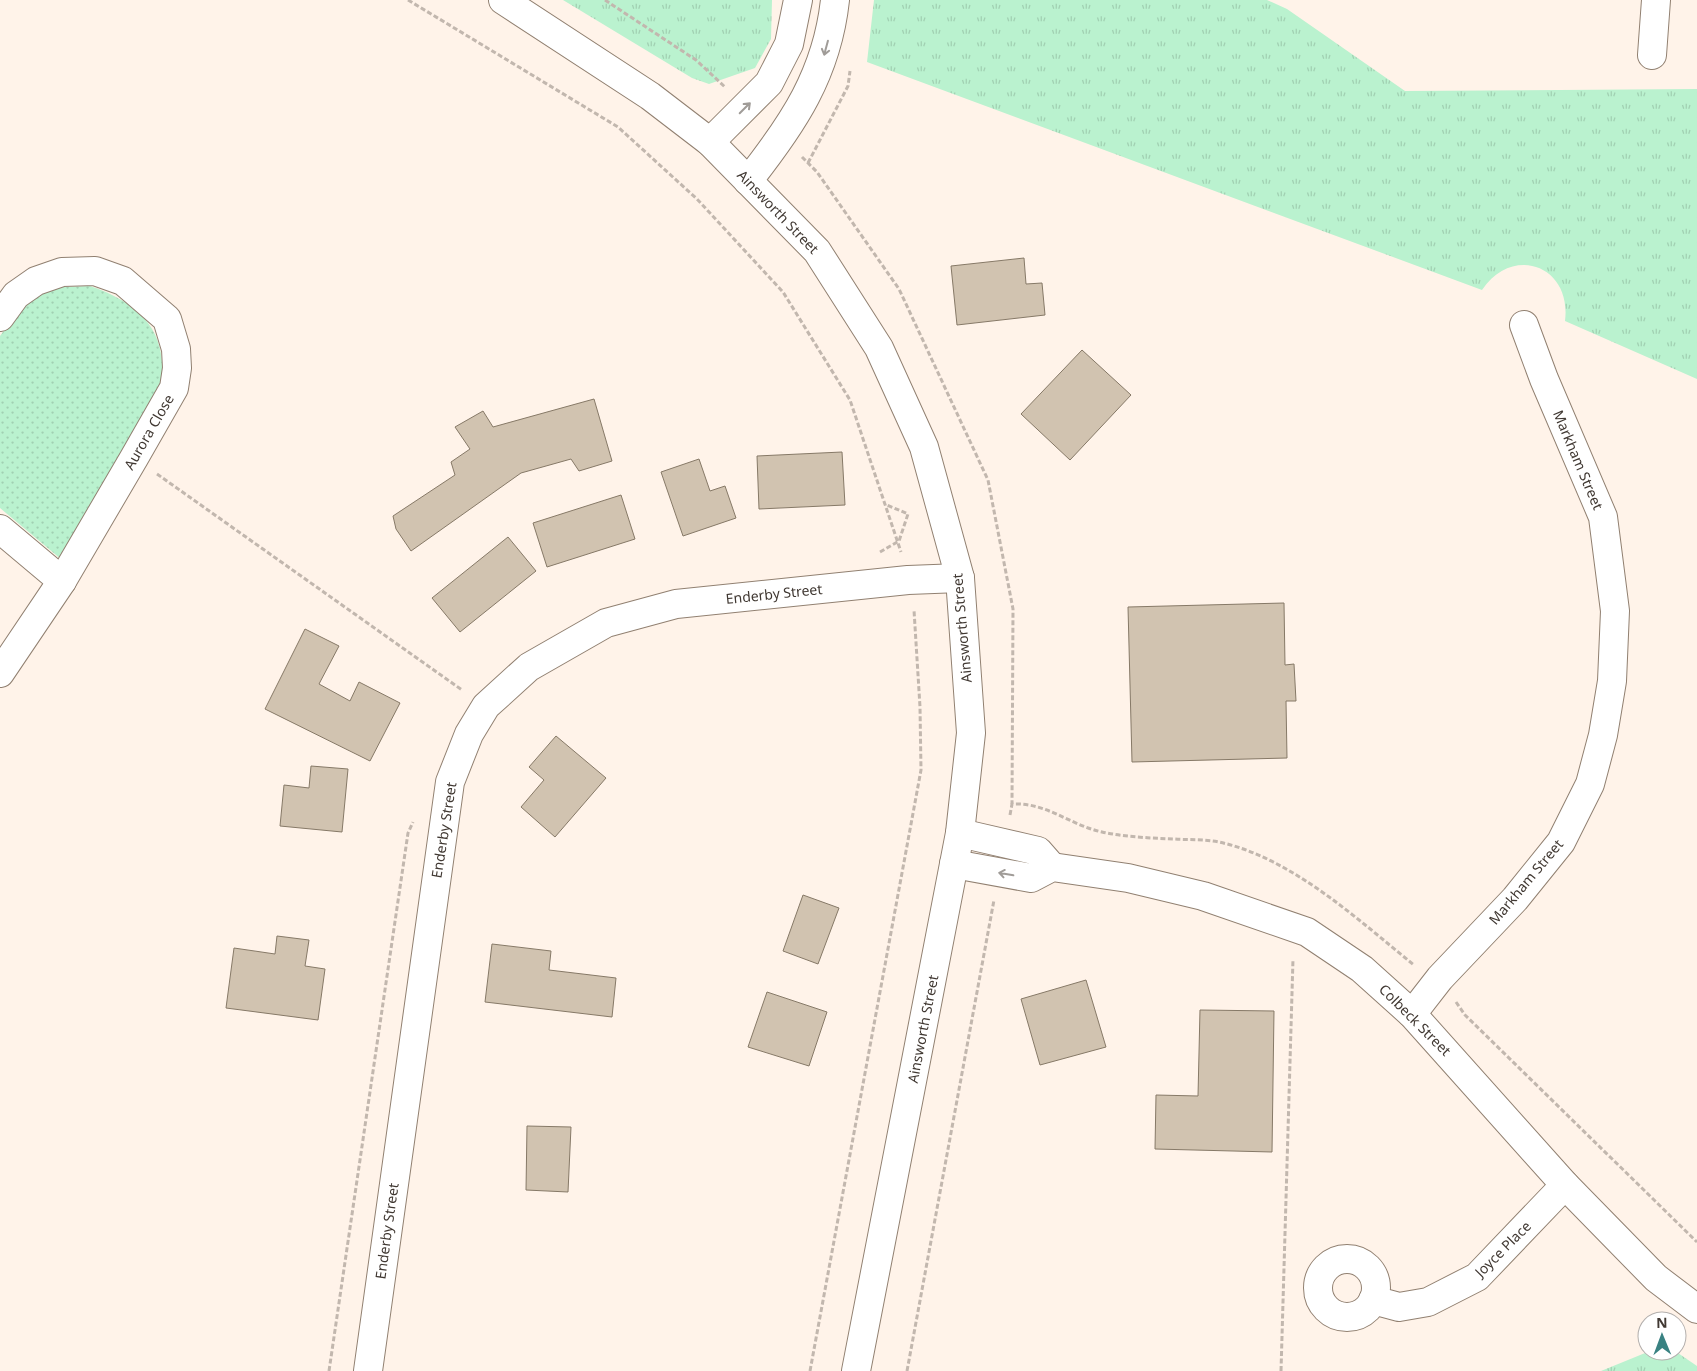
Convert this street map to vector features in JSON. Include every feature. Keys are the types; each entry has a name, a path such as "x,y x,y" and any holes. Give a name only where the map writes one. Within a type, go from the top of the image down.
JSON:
{"street":[{"name":"Ainsworth Street","path":"503,0 650,96 710,142 818,251 879,348 924,447 960,578 971,733 960,833 856,1371"},
{"path":"710,142 769,83 789,44 798,0"},
{"path":"748,181 781,139 808,94 823,61 832,25 835,0"},
{"path":"1652,55 1656,0"},
{"name":"Aurora Close","path":"0,316 16,295 36,280 62,272 95,271 123,280 167,319 176,349 177,368 174,388 134,458 62,581 0,673"},
{"name":"Markham Street","path":"1412,1014 1440,978 1515,899 1562,842 1590,784 1603,735 1612,682 1615,611 1603,517 1544,379 1524,325"},
{"path":"0,528 62,581"},
{"name":"Enderby Street","path":"368,1371 450,782 469,734 486,706 529,667 606,623 676,604 908,580 960,578"},
{"path":"954,864 1032,878 1052,867 1038,851 960,833"},
{"name":"Colbeck Street","path":"1052,867 1128,878 1181,891 1294,926 1362,969 1412,1014 1565,1185 1656,1278 1697,1309"},
{"name":"Joyce Place","path":"1373,1300 1399,1307 1428,1302 1477,1277 1565,1185"}],"path":[{"path":"605,0 696,60"},
{"path":"134,458 486,706"},
{"path":"877,554 899,541 908,514 886,505"},
{"path":"1004,843 1012,804 1021,804 1055,812 1088,828 1102,832 1150,838 1204,840 1235,847 1307,880 1419,969 1440,978 1465,1015 1697,1242"},
{"path":"329,1371 408,834 416,816"},
{"path":"907,1371 999,872"},
{"path":"1281,1371 1294,926"}],"green space":[{"path":"563,0 772,0 771,39 755,68 709,84 692,78"},
{"path":"874,0 1267,0 1287,9 1405,91 1697,89 1697,379 1565,321 1565,302 1559,286 1550,275 1538,268 1524,265 1509,268 1495,276 1482,290 867,62"},
{"path":"90,286 109,293 125,302 148,323 156,337 161,352 161,390 62,560 0,508 0,336 20,308 39,295 61,287"},
{"path":"1637,1356 1637,1361 1687,1361 1687,1359 1697,1366 1697,1371 1601,1371"}],"building":[{"path":"1024,258 1026,284 1042,283 1045,315 957,325 951,266"},
{"path":"1082,350 1131,395 1070,460 1021,414"},
{"path":"594,399 612,461 579,471 571,459 521,473 411,551 396,529 393,516 455,475 451,462 470,449 455,427 483,411 493,427"},
{"path":"842,452 845,505 759,509 757,456"},
{"path":"699,459 710,491 725,486 736,518 683,536 661,472"},
{"path":"621,495 635,539 547,567 533,523"},
{"path":"508,537 536,571 460,632 432,598"},
{"path":"1284,603 1285,665 1294,664 1296,701 1286,701 1287,758 1132,762 1128,607"},
{"path":"305,629 339,646 319,684 350,701 359,682 400,703 370,761 265,709"},
{"path":"556,736 606,778 555,837 521,807 544,780 529,767"},
{"path":"311,766 348,769 342,832 280,826 284,785 309,788"},
{"path":"803,895 839,908 818,964 783,951"},
{"path":"277,936 309,940 305,966 325,969 318,1020 226,1008 234,948 275,954"},
{"path":"492,944 551,951 549,970 616,978 612,1017 485,1002"},
{"path":"1086,980 1106,1047 1040,1065 1021,999"},
{"path":"767,992 827,1012 809,1066 748,1047"},
{"path":"1200,1010 1274,1011 1272,1152 1155,1149 1156,1095 1198,1096"},
{"path":"527,1126 571,1127 568,1192 526,1190"}]}
